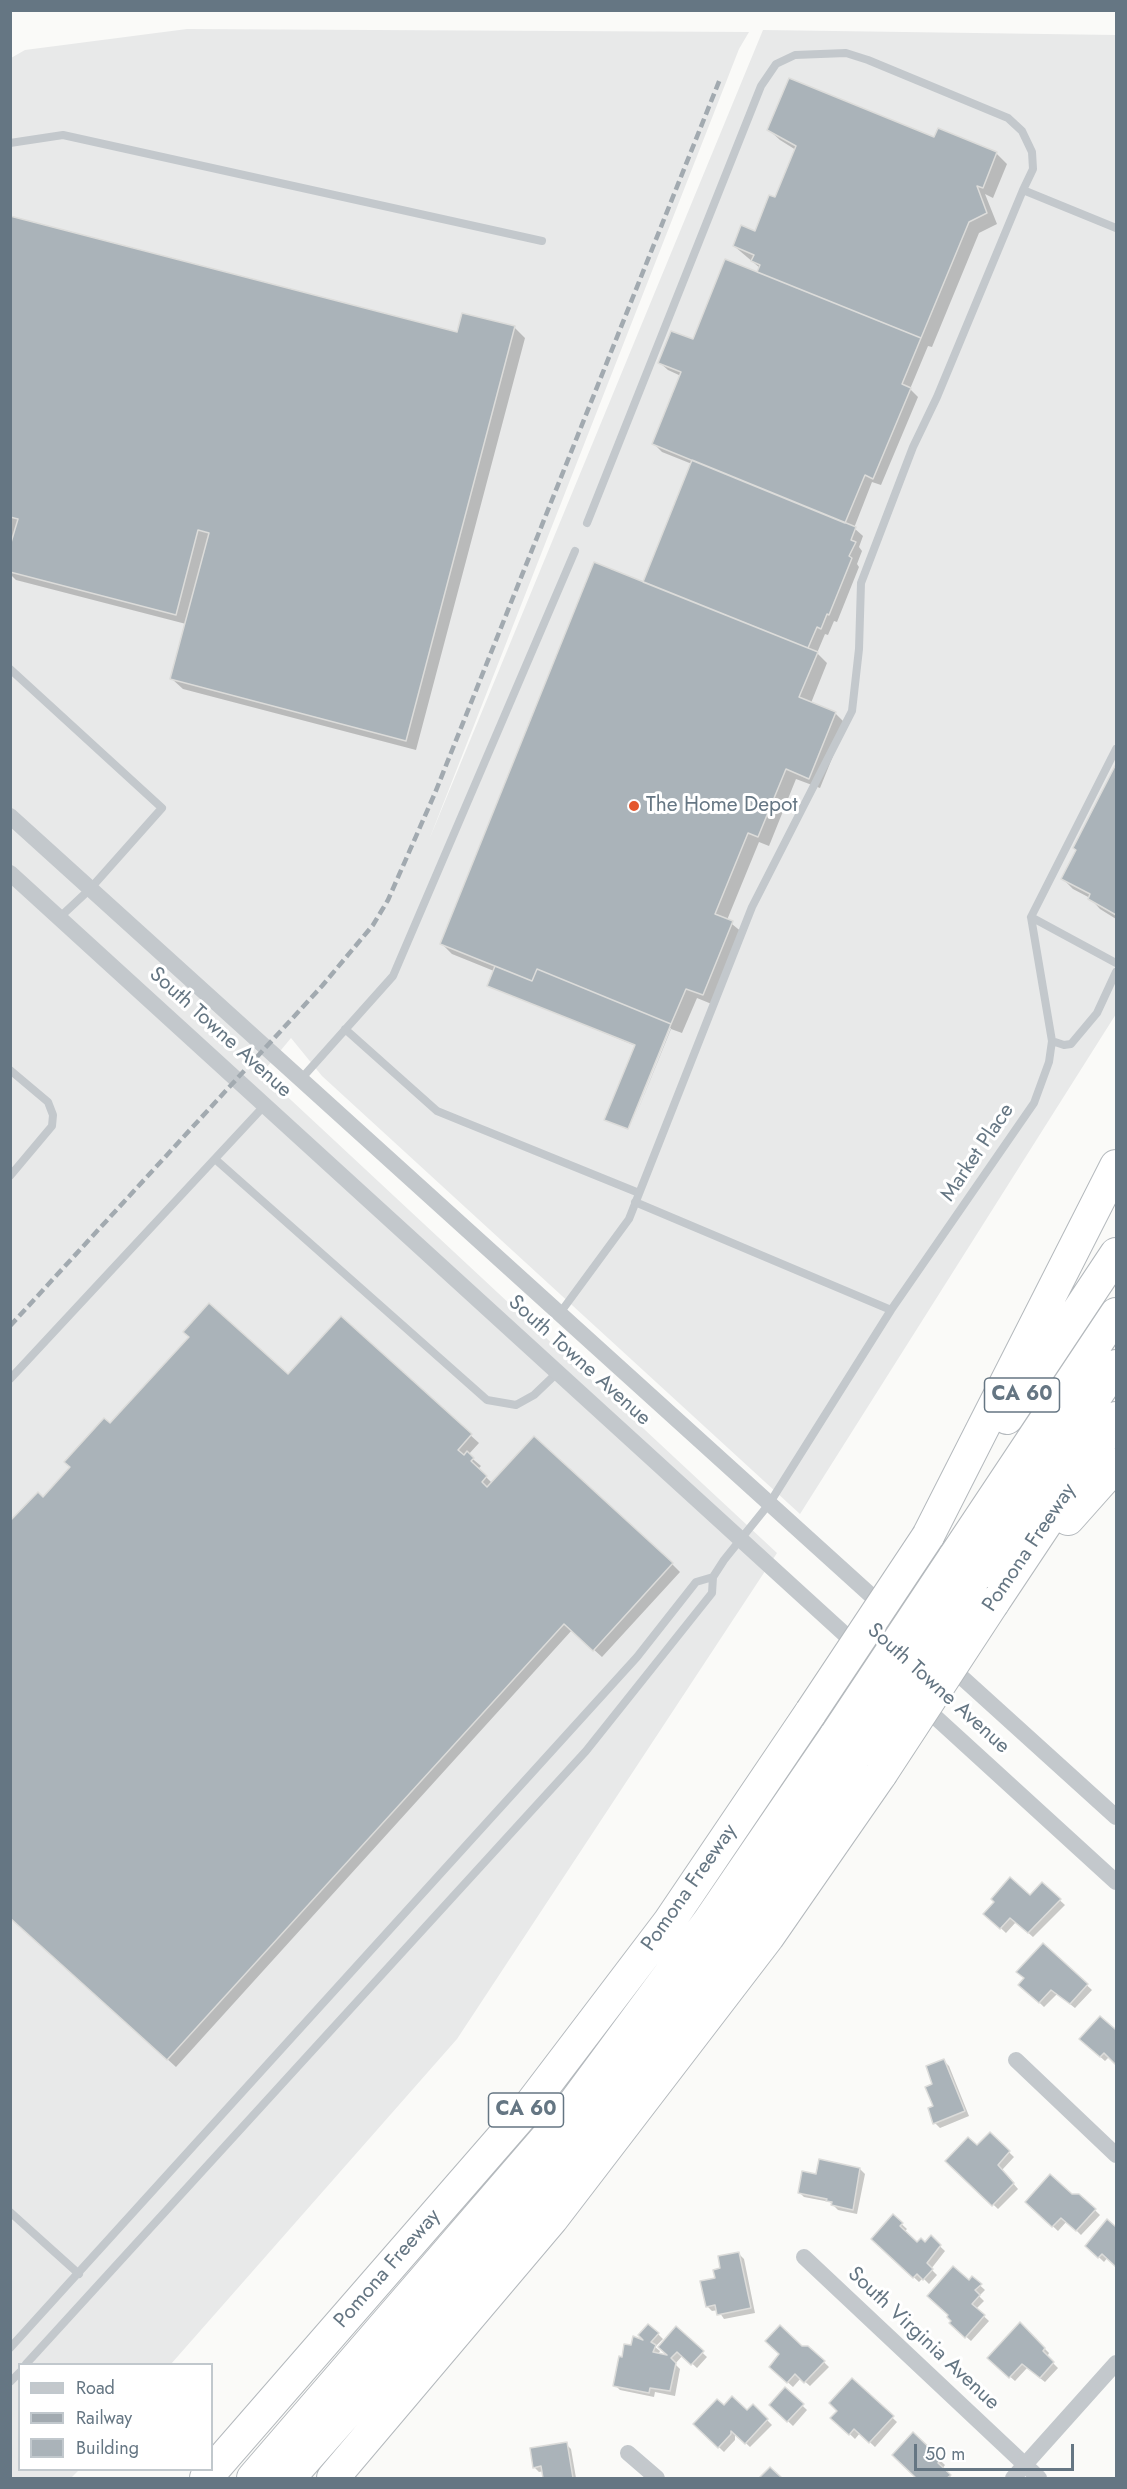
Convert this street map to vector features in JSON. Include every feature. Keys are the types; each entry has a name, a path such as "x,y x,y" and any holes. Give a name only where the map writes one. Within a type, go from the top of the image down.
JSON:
{"highway":[{"path":"928,1536 1116,1166"},
{"name":"Pomona Freeway","path":"213,2470 527,2109 669,1922 1116,1254"},
{"path":"253,2478 561,2121 709,1921 846,1744 963,1568 1116,1314"},
{"path":"963,1568 1116,1366"},
{"name":"Pomona Freeway","path":"333,2478 552,2219 768,1936 881,1774 1116,1418"},
{"path":"993,1603 1116,1465"},
{"path":"289,2478 444,2302 618,2092 675,2019 752,1912 846,1744"}],"street":[{"name":"South Towne Avenue","path":"10,816 1116,1817"},
{"name":"South Towne Avenue","path":"10,873 1116,1882"},
{"path":"1016,2060 1116,2155"},
{"name":"South Virginia Avenue","path":"804,2257 1039,2478"},
{"path":"1013,2478 1116,2363"},
{"path":"628,2453 657,2478"}],"lane":[{"path":"560,1313 629,1219 752,907 852,711 859,649 861,583 913,447 942,387 1033,169 1032,152 1022,131 1008,118 846,53 795,55 776,64 761,86 587,523"},
{"path":"10,143 63,135 542,241"},
{"path":"1023,190 1116,228"},
{"path":"301,1079 393,976 575,551"},
{"path":"10,669 162,808 90,889 59,918"},
{"path":"1116,749 1031,916 1116,963"},
{"name":"Market Place","path":"713,1577 739,1537 769,1504 891,1310 1034,1103 1049,1062 1052,1041 1031,916"},
{"path":"1052,1041 1064,1045 1071,1044 1097,1013 1116,972"},
{"path":"345,1029 437,1111 639,1193"},
{"path":"10,1070 48,1102 53,1115 52,1126 10,1176"},
{"path":"10,1379 265,1105"},
{"path":"215,1159 487,1400 516,1405 534,1395 558,1372"},
{"path":"635,1202 891,1310"},
{"path":"10,2348 637,1657 696,1582 713,1577 711,1593 586,1751 27,2363"},
{"path":"10,2212 79,2274"}],"shaded area":[{"path":"187,29 749,32 739,49 429,840 763,30 1116,35 1116,1014 800,1514 322,1076 291,1038 262,1073 777,1553 457,2039 172,2363 18,2363 18,2471 78,2471 71,2478 11,2478 11,58 25,50"}],"building":[{"path":"789,78 934,137 938,128 997,152 983,188 977,186 987,213 969,222 921,338 757,272 760,265 751,261 754,255 733,246 741,225 755,231 769,195 775,197 796,146 767,130"},
{"path":"10,216 457,332 462,313 515,326 406,741 170,679 209,533 198,530 176,615 10,572 10,546 18,519 10,517"},
{"path":"725,259 921,338 902,384 911,388 873,479 865,475 845,523 652,444 681,372 658,363 671,331 693,339"},
{"path":"692,460 856,527 851,540 856,542 849,556 852,558 829,615 827,614 821,629 817,627 808,648 643,582"},
{"name":"The Home Depot","path":"594,562 818,652 799,697 836,712 809,779 786,769 758,837 748,833 715,914 733,921 703,995 686,989 671,1024 537,969 532,981 440,944"},
{"path":"1116,764 1116,915 1088,899 1090,894 1061,879 1076,850 1073,848"},
{"path":"495,966 532,981 537,969 671,1024 628,1129 604,1120 635,1045 487,986"},
{"path":"209,1303 288,1374 341,1316 472,1434 458,1450 464,1455 467,1451 474,1458 471,1461 487,1476 482,1482 487,1487 534,1436 673,1563 593,1651 564,1624 167,2060 10,1918 10,1521 38,1492 43,1497 70,1467 64,1462 104,1418 110,1423 189,1337 183,1332"},
{"path":"1010,1877 1030,1895 1042,1882 1061,1899 1028,1933 1010,1918 1000,1929 983,1914 994,1902 991,1899"},
{"path":"1043,1943 1088,1984 1070,2004 1051,1990 1039,2003 1018,1985 1024,1978 1016,1972"},
{"path":"1100,2016 1115,2029 1116,2027 1116,2065 1104,2053 1100,2057 1079,2039"},
{"path":"944,2059 965,2111 933,2124 928,2108 933,2106 925,2087 932,2084 926,2066"},
{"path":"990,2132 1010,2151 998,2165 1014,2183 992,2206 945,2161 968,2137 977,2145"},
{"path":"819,2159 860,2168 853,2210 831,2205 832,2202 826,2201 827,2199 798,2193 802,2171 816,2174"},
{"path":"1050,2174 1072,2194 1079,2194 1096,2209 1076,2231 1061,2218 1052,2227 1025,2202"},
{"path":"893,2214 903,2223 900,2226 917,2242 921,2238 925,2242 931,2235 941,2245 927,2263 933,2269 923,2280 917,2274 913,2278 871,2239"},
{"path":"1107,2219 1116,2227 1116,2267 1102,2254 1098,2258 1085,2246"},
{"path":"739,2252 751,2308 717,2315 715,2305 706,2307 700,2281 715,2278 713,2270 720,2268 718,2256"},
{"path":"953,2266 969,2280 972,2276 982,2284 975,2290 980,2295 972,2304 985,2315 965,2338 949,2323 951,2321 948,2315 927,2296"},
{"path":"1020,2322 1045,2348 1043,2351 1054,2362 1040,2378 1022,2364 1009,2378 987,2358"},
{"path":"648,2324 659,2333 651,2342 656,2345 653,2352 667,2355 658,2347 676,2326 704,2351 691,2365 677,2352 671,2358 676,2363 670,2391 650,2388 649,2393 613,2386 624,2344 631,2345 633,2336 643,2340 638,2335"},
{"path":"780,2325 802,2346 808,2346 825,2361 804,2383 795,2374 787,2383 769,2367 779,2354 765,2341"},
{"path":"852,2378 894,2416 869,2443 854,2429 849,2435 830,2418 837,2411 829,2403"},
{"path":"785,2387 804,2404 787,2422 769,2405"},
{"path":"732,2396 747,2410 753,2404 768,2419 745,2444 731,2431 731,2434 718,2448 693,2424 717,2399 724,2405"},
{"path":"913,2432 941,2459 938,2463 951,2475 947,2478 916,2478 892,2455"},
{"path":"567,2442 573,2478 543,2478 541,2466 533,2468 530,2448"},
{"path":"770,2467 782,2478 759,2478"}],"railway":[{"path":"10,1326 322,986 373,925 388,900 435,793 720,79"}],"place":[{"name":"The Home Depot","path":"634,806"}]}
